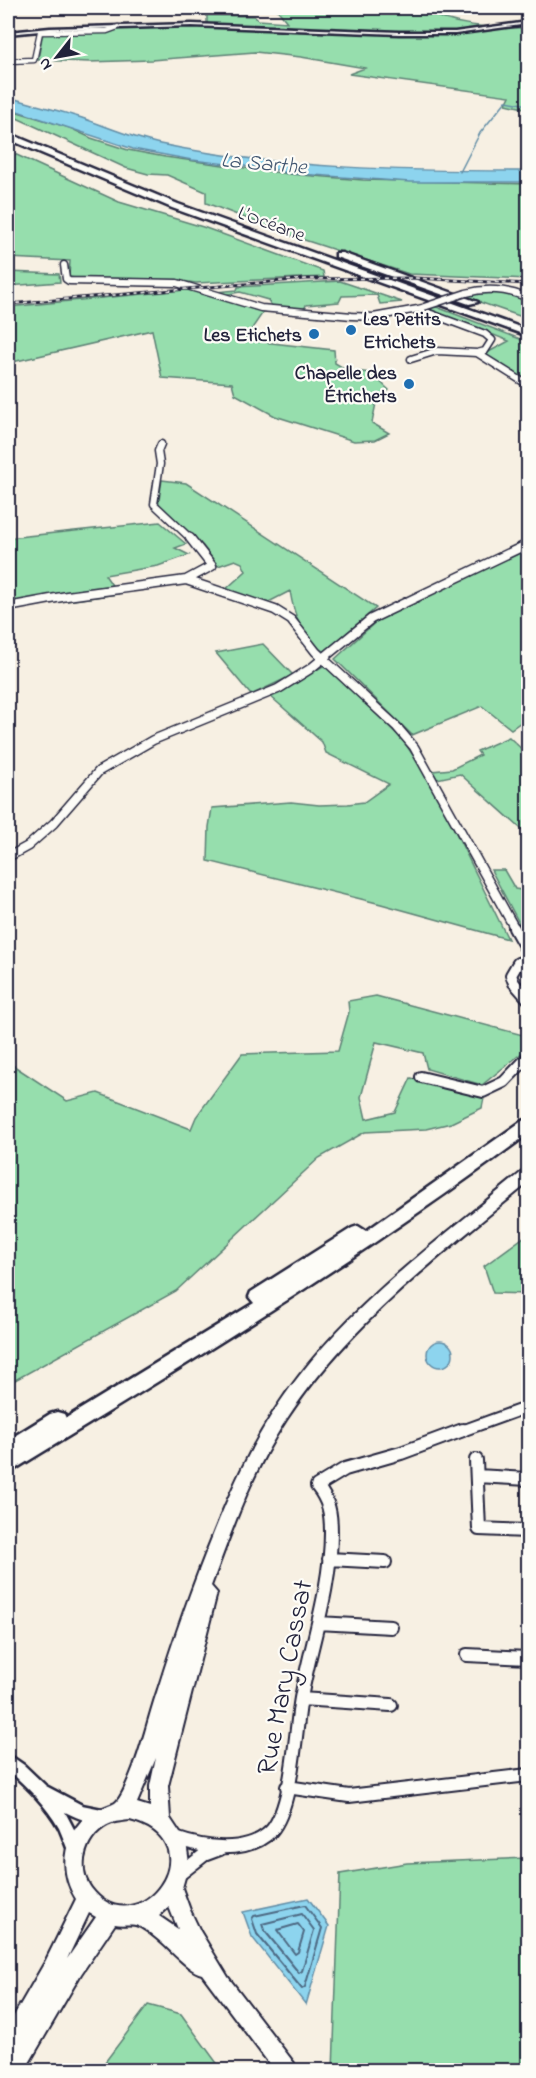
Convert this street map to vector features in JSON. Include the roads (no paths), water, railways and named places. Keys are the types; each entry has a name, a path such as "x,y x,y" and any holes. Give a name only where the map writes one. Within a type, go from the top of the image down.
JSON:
{"highway":[{"name":"L’Océane","path":"8,131 91,170"},
{"name":"L’Océane","path":"8,136 231,227 528,333"},
{"name":"L’Océane","path":"122,183 528,328"},
{"path":"255,231 267,232 386,269 528,322"},
{"path":"418,294 425,300 528,339"},
{"path":"8,1450 301,1270 459,1165 528,1114"},
{"path":"8,1463 310,1278 387,1227 528,1125"}],"main road":[{"path":"176,1881 159,1903 144,1912 110,1914 97,1908 86,1899 77,1885 73,1868 75,1851 82,1835 94,1823 115,1813 135,1791 144,1770 172,1674 215,1555 251,1465 279,1416 319,1362 372,1306 528,1175"},
{"path":"160,1820 159,1786 200,1627 215,1555"},
{"path":"115,1813 143,1812 160,1820 175,1838 179,1851 176,1881 193,1939 216,1978 287,2070"},
{"path":"8,2045 52,1969 86,1899"},
{"path":"14,2070 74,1967 110,1914"},
{"path":"134,1914 161,1926 174,1936 216,1978"}],"street":[{"path":"8,33 50,29 219,25 290,30 444,33 528,23"},
{"path":"8,61 34,60 40,32 108,31 118,27"},
{"path":"64,265 66,279 69,281 135,280 177,283 261,308 373,317 421,308 481,289 501,288 528,297"},
{"path":"421,308 485,334 492,340 490,345 477,353"},
{"path":"411,359 437,351 477,353 528,386"},
{"path":"8,608 67,596 119,591 186,580 212,566 191,539 154,504 160,464 158,451 161,444"},
{"path":"8,857 28,846 54,823 99,771 153,740 278,689 323,658 371,619 528,544"},
{"path":"186,580 285,615 323,658 396,726 414,747 528,953"},
{"path":"528,960 518,963 511,975 514,983 528,999"},
{"path":"421,1077 483,1092 504,1082 528,1057"},
{"name":"Rue Mary Cassat","path":"228,1846 247,1843 266,1835 277,1822 287,1788 301,1699 330,1559 330,1507 317,1486 345,1469 401,1453 528,1407"},
{"path":"476,1460 479,1529 528,1531"},
{"path":"477,1476 528,1479"},
{"path":"330,1559 385,1562"},
{"path":"318,1623 391,1627"},
{"path":"466,1655 528,1658"},
{"path":"301,1699 391,1705"},
{"path":"8,1761 44,1793 71,1836 75,1851"},
{"path":"287,1788 349,1796 528,1775"},
{"path":"44,1793 56,1797 76,1811 96,1815 115,1813"},
{"path":"175,1838 202,1847 228,1846"},
{"path":"176,1881 204,1855 228,1846"}],"water":[{"name":"La Sarthe","path":"8,97 73,115 150,142 205,152 297,164 343,167 528,171 528,182 410,182 286,173 192,160 133,149 8,108"},
{"path":"440,1341 449,1345 453,1354 449,1363 440,1367 431,1363 427,1354 431,1345"},
{"path":"308,1898 329,1926 306,2005 252,1937 243,1912"}],"waterway":[{"path":"460,172 480,133 506,101 528,105"}],"railway":[{"path":"8,304 306,279 415,278 528,284"}],"place":[{"name":"Les Petits Etrichets","path":"351,330"},
{"name":"Les Etichets","path":"314,334"},
{"name":"Chapelle des Étrichets","path":"409,384"}]}
